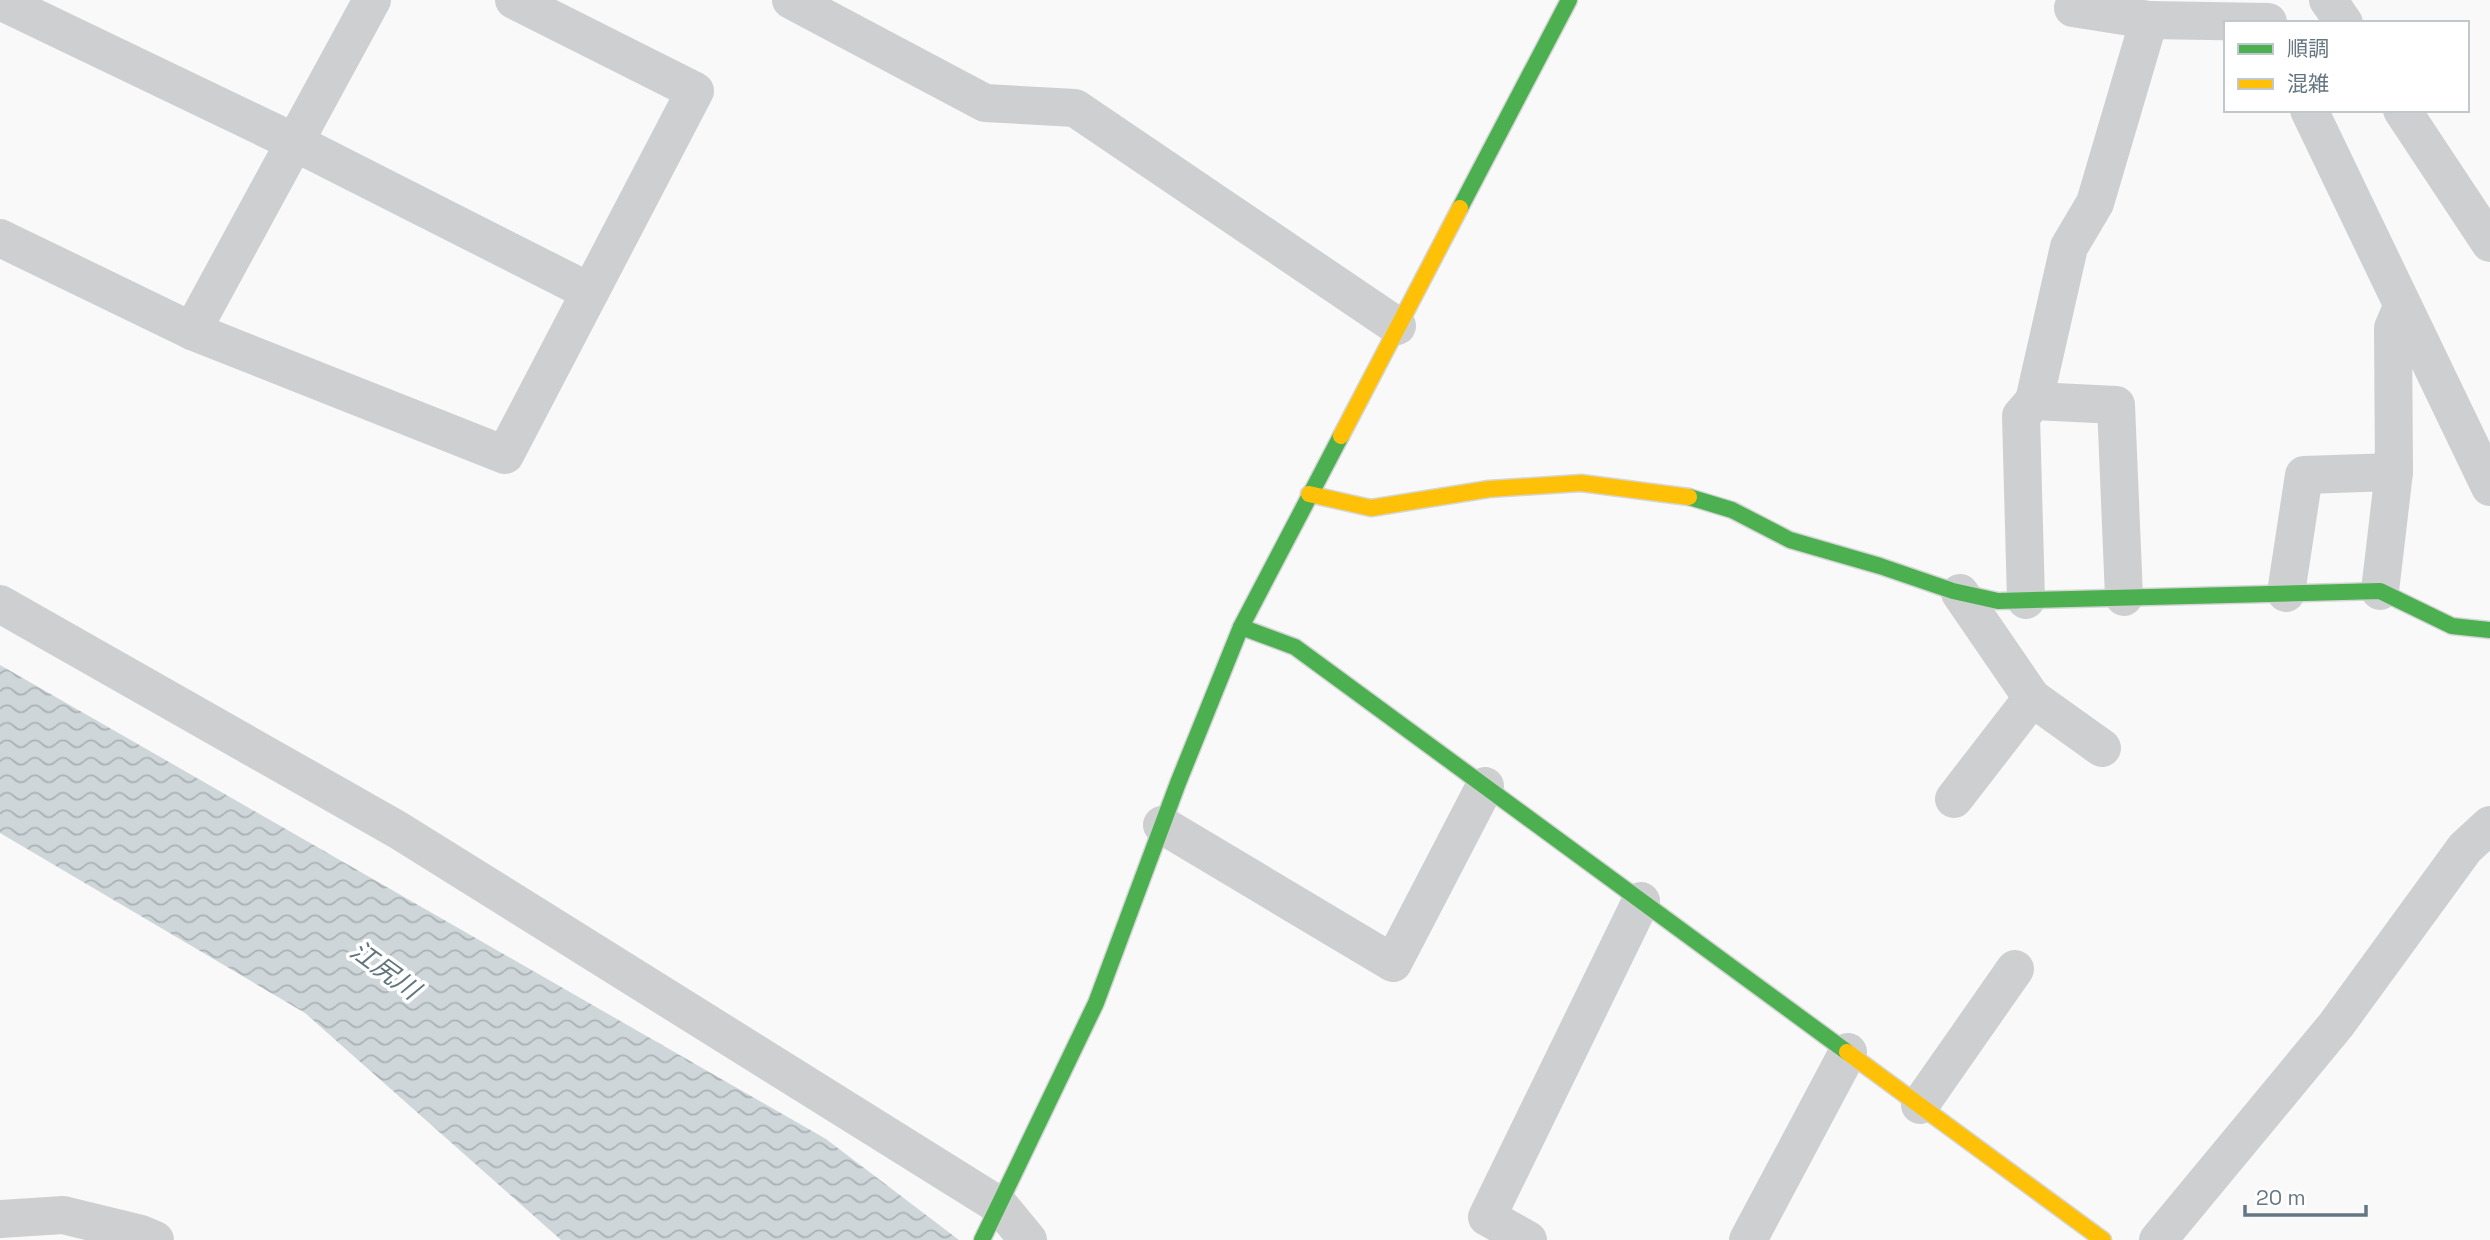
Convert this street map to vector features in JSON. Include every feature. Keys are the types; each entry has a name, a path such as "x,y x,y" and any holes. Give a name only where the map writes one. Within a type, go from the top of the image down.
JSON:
{"street":[{"path":"192,331 372,0"},
{"path":"0,238 192,331 505,454 695,91 514,0"},
{"path":"791,0 985,103 1075,108 1397,326"},
{"path":"982,1240 1096,1003 1162,825 1241,627 1569,0"},
{"path":"2262,0 2268,21"},
{"path":"2329,0 2343,21"},
{"path":"0,1 294,142 590,292"},
{"path":"2073,8 2149,20 2224,21"},
{"path":"2026,600 2021,416 2035,401 2068,247 2095,203 2149,20"},
{"path":"2310,112 2490,487"},
{"path":"2403,112 2490,243"},
{"path":"2380,591 2394,472 2393,328 2402,307"},
{"path":"2035,401 2116,405 2124,597"},
{"path":"2286,593 2304,475 2394,472"},
{"path":"1309,494 1371,508 1489,489 1581,483 1680,494 1732,510 1790,540 1960,593 1998,601 2380,591 2452,626 2490,630"},
{"path":"1960,593 2032,698 2102,748"},
{"path":"0,604 398,830 1000,1206 1028,1240"},
{"path":"1241,627 1295,647 2103,1240"},
{"path":"1954,799 2032,698"},
{"path":"1162,825 1393,963 1485,786"},
{"path":"2158,1240 2336,1025 2465,848 2490,825"},
{"path":"1528,1240 1487,1217 1641,901"},
{"path":"1920,1105 2015,970"},
{"path":"1748,1240 1848,1052"},
{"path":"0,1219 63,1215 141,1234 155,1240"}],"water":[{"name":"江尻川","path":"0,665 826,1139 959,1240 561,1240 305,1013 0,833"}],"traffic: fast":[{"path":"1460,208 1569,0"},
{"path":"982,1240 1096,1003 1178,783 1241,627 1341,436"},
{"path":"1689,497 1732,510 1790,540 1953,591 1998,601 2380,591 2452,626 2490,630"},
{"path":"1241,627 1295,647 1847,1052"}],"traffic: slow":[{"path":"1341,436 1460,208"},
{"path":"1309,494 1371,508 1489,489 1581,483 1689,497"},
{"path":"1847,1052 2103,1240"}]}
